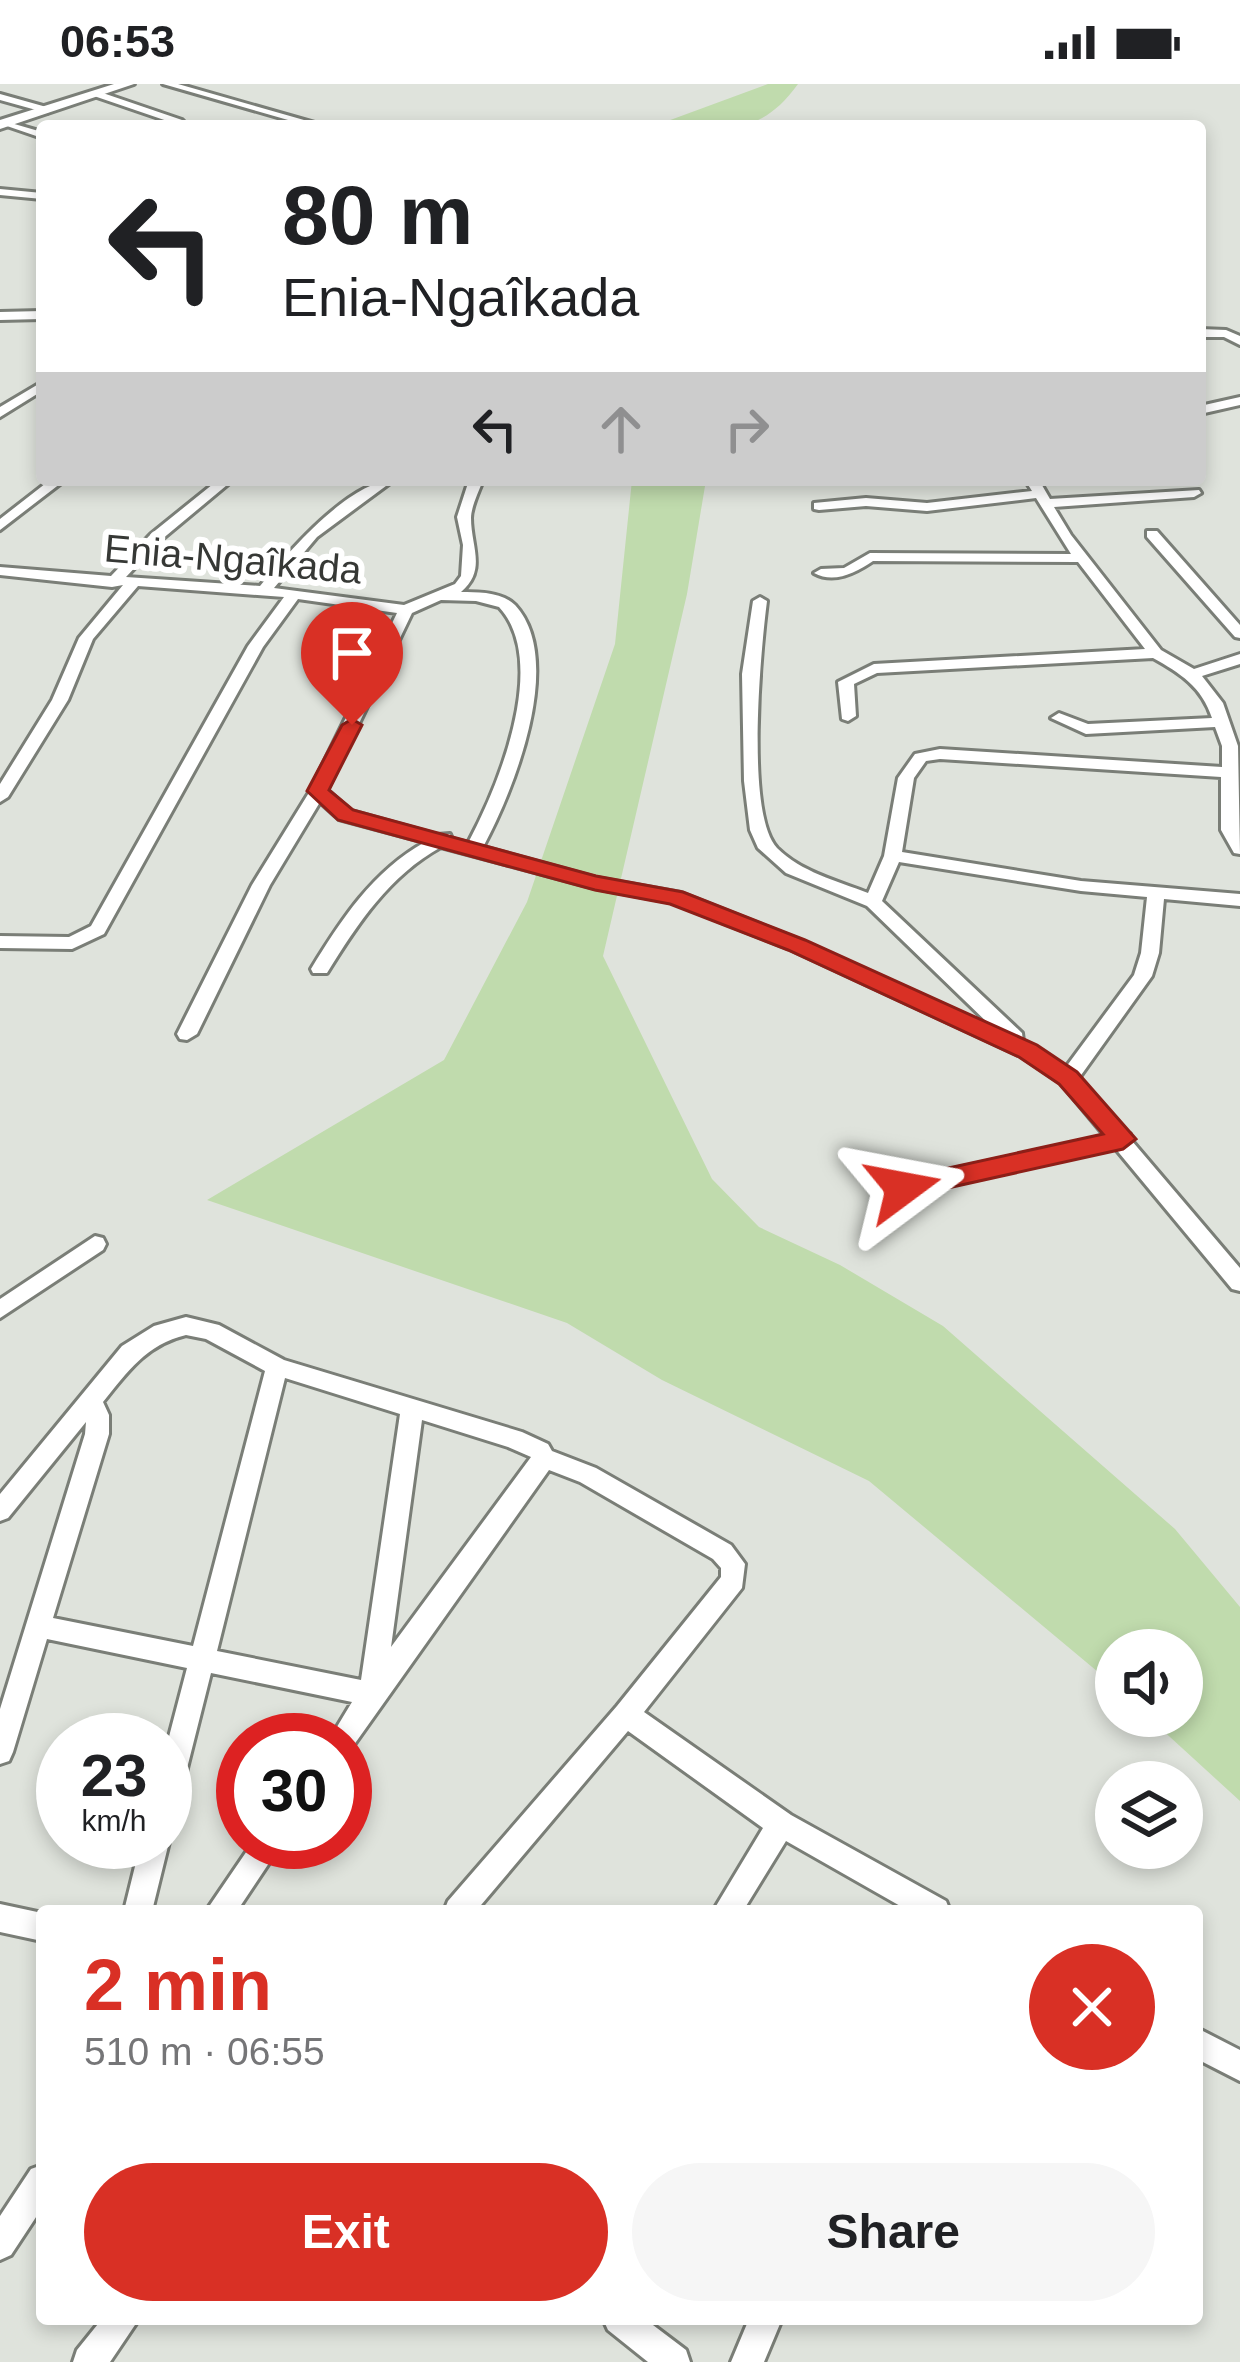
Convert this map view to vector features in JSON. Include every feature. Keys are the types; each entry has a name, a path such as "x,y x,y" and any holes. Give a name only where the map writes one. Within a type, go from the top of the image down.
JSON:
{"street":[{"path":"4,124 127,84"},
{"path":"168,84 298,120"},
{"path":"98,94 173,120"},
{"path":"0,97 47,110"},
{"path":"4,124 36,133"},
{"path":"0,192 36,195"},
{"path":"0,318 36,315"},
{"path":"1206,333 1226,334 1240,341"},
{"path":"0,413 36,390"},
{"path":"1206,409 1240,401"},
{"path":"0,526 50,486"},
{"path":"112,583 156,537 219,486"},
{"path":"264,591 312,534 380,486"},
{"path":"406,610 460,587 468,576 470,545 464,518 474,486"},
{"path":"819,506 866,502 927,506 1040,493 1194,493"},
{"path":"1040,493 1082,558 1156,653 1192,674 1224,722 1234,773 1228,830 1240,849"},
{"path":"1152,534 1240,634"},
{"path":"821,573 856,568 870,556 1082,558"},
{"name":"Enia-Ngaîkada","path":"0,571 264,591 406,610 318,791 261,885 187,1034"},
{"path":"0,797 54,711 86,638 133,583"},
{"path":"0,942 72,944 98,930 256,646 293,596"},
{"path":"438,596 497,601 510,608 530,662 499,806 475,847"},
{"path":"760,601 750,674 758,830 767,848 792,869 873,902 1028,1051"},
{"path":"848,716 846,682 874,669 1156,653"},
{"path":"1192,674 1240,659"},
{"path":"1059,718 1086,729 1224,722"},
{"path":"873,902 893,856 906,778 920,757 940,754 1234,773"},
{"path":"318,791 345,815 444,838 595,883 675,897 796,945 1028,1051 1068,1078 1240,1283"},
{"path":"320,969 354,913 380,882 412,855 444,838"},
{"path":"893,856 1081,886 1240,900"},
{"path":"1068,1078 1143,976 1156,892"},
{"path":"903,1188 1123,1139"},
{"path":"0,1310 95,1244"},
{"path":"0,1511 89,1398 143,1342 186,1326 212,1331 277,1367 514,1439 540,1451 544,1459 589,1475 722,1552 733,1564 733,1580 463,1905"},
{"path":"188,1713 277,1367"},
{"path":"0,1752 97,1434 98,1415 89,1398"},
{"path":"372,1694 412,1411"},
{"path":"360,1713 544,1459"},
{"path":"38,1626 372,1694"},
{"path":"626,1714 781,1824 925,1905"},
{"path":"731,1905 781,1824"},
{"path":"139,1905 148,1869"},
{"path":"224,1905 250,1869"},
{"path":"0,1918 36,1926"},
{"path":"1203,2046 1240,2066"},
{"path":"0,2244 36,2189"},
{"path":"89,2362 118,2325"},
{"path":"627,2325 674,2362"},
{"path":"747,2362 763,2325"}],"green space":[{"path":"768,84 798,84 757,120 670,120"},
{"path":"631,486 705,486 687,594 603,956 712,1179 759,1227 840,1265 943,1326 1175,1529 1240,1607 1240,1801 1203,1767 1203,1761 1196,1761 1170,1737 1203,1737 1203,1629 1095,1629 1095,1669 869,1481 662,1380 567,1323 207,1200 444,1060 527,902 615,644"}],"route":[{"path":"352,725 318,791 345,815 444,838 595,883 675,897 796,945 1028,1051 1068,1078 1123,1139 903,1188"}]}
